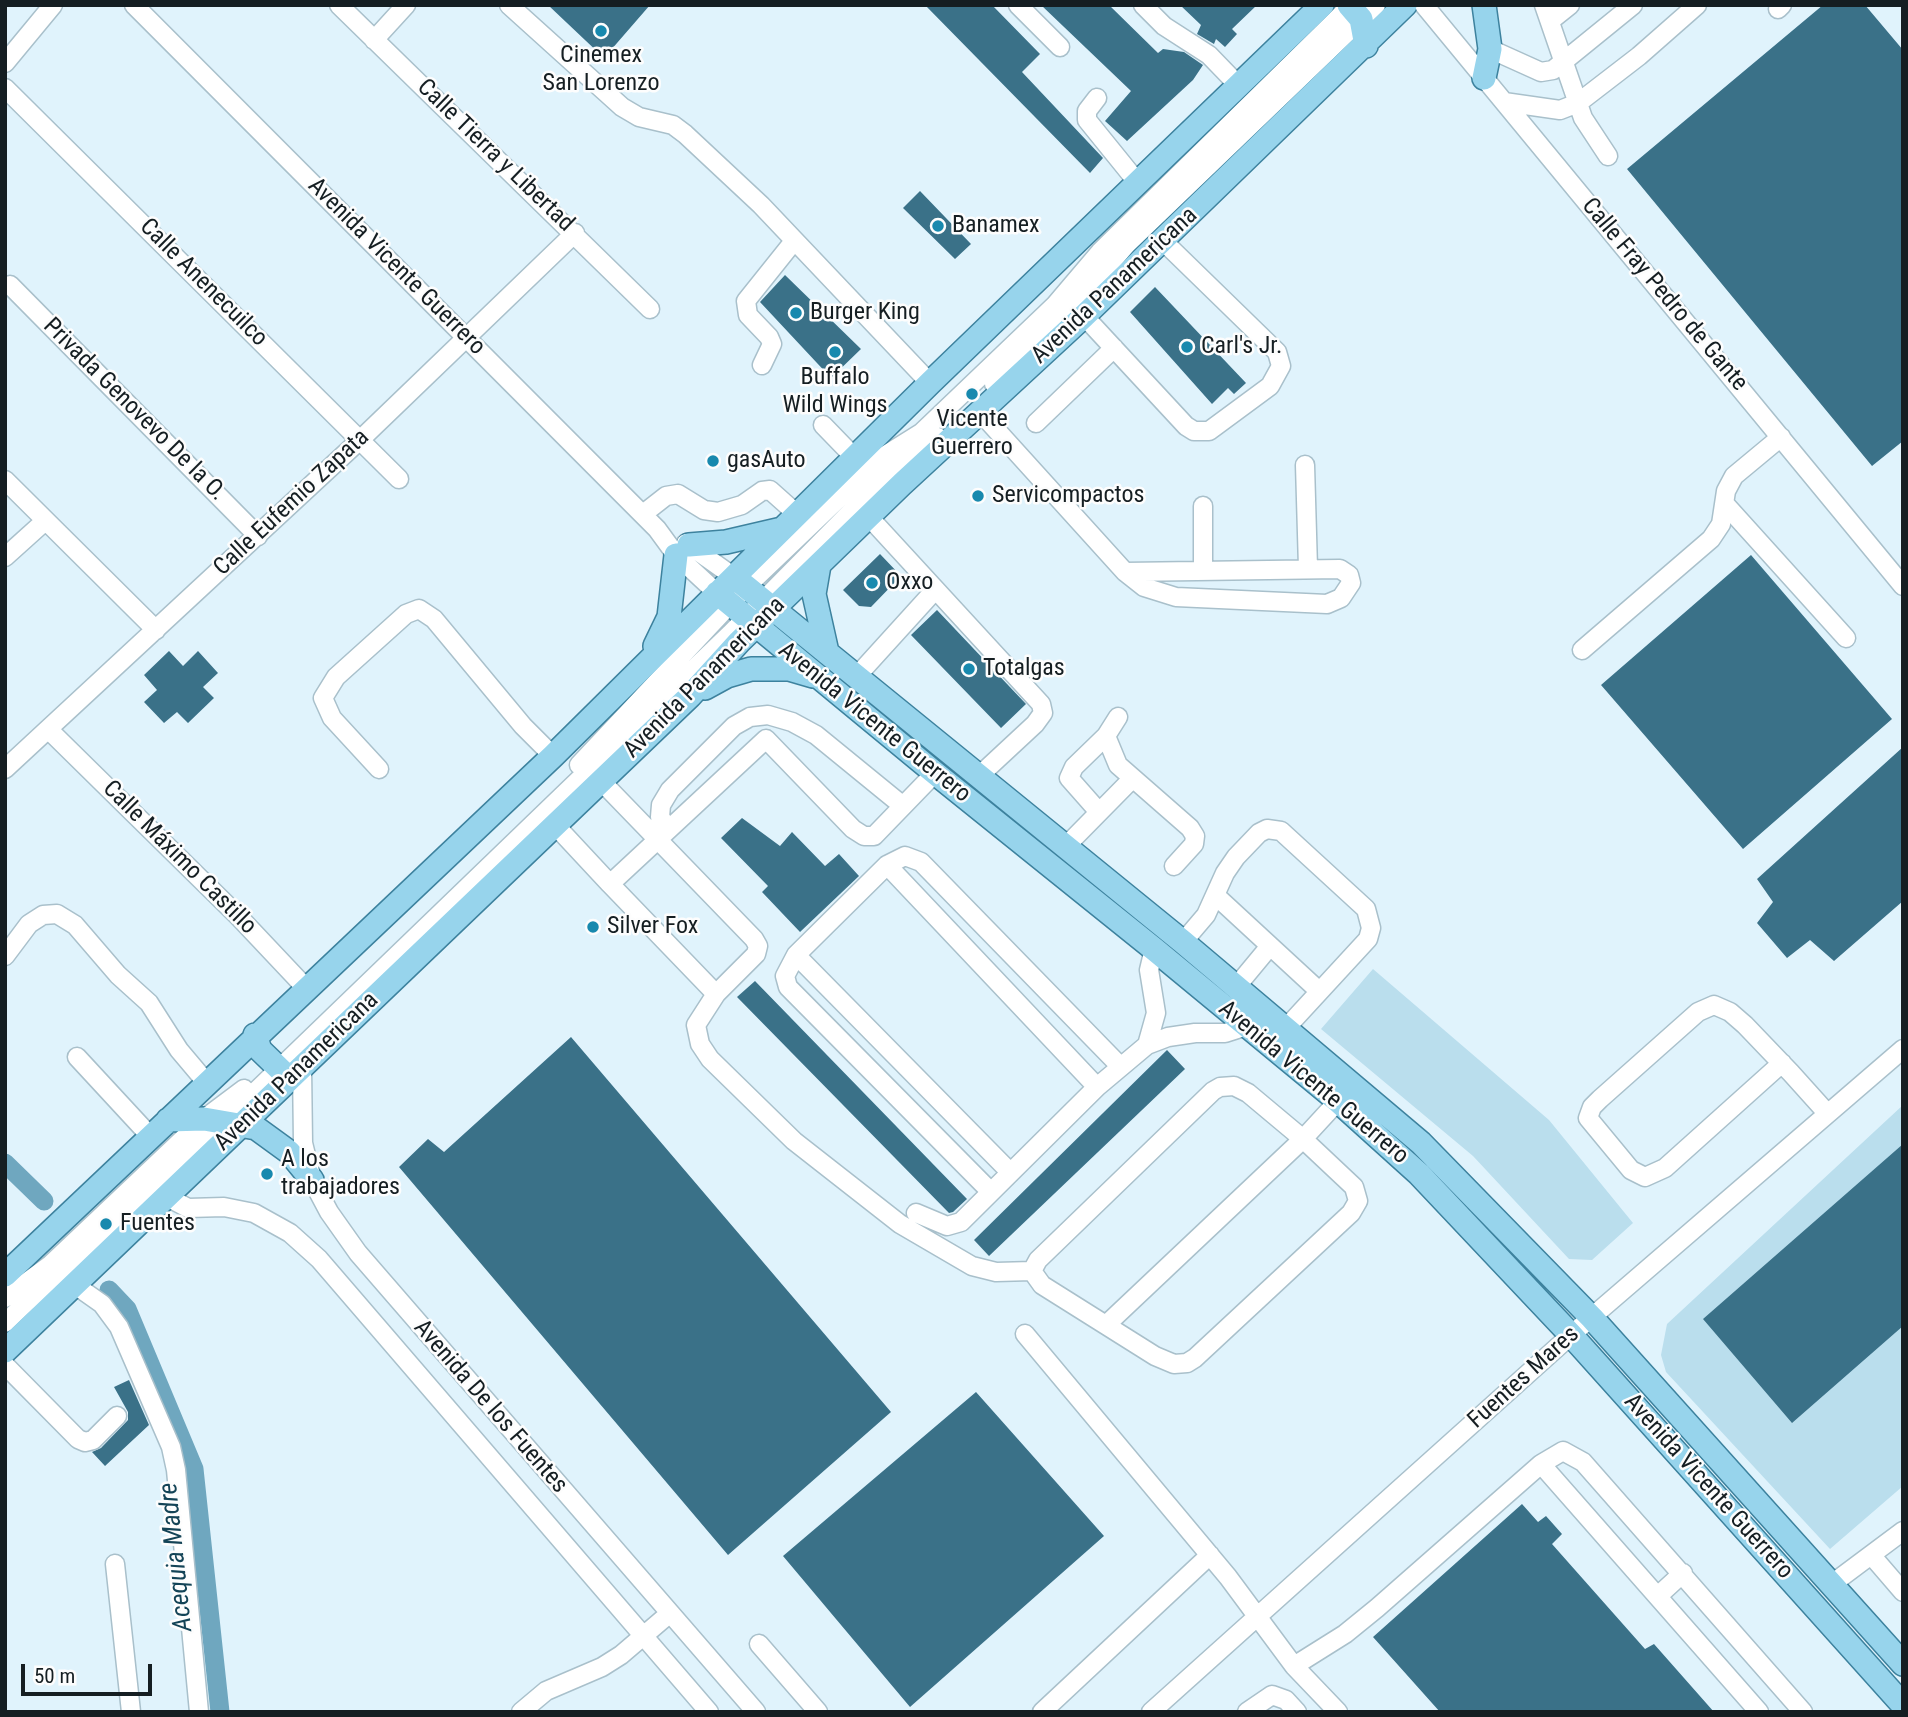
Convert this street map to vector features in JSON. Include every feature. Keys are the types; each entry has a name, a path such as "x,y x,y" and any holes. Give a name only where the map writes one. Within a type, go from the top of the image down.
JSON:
{"main road":[{"name":"Avenida Panamericana","path":"5,1351 167,1197 224,1121 555,825 690,696 738,610 754,593 791,522 930,383 1322,5"},
{"name":"Avenida Panamericana","path":"5,1275 305,987 553,756 648,661 738,610 754,593 819,565 1163,241 1366,46 1405,5"},
{"path":"1484,5 1490,49 1484,78"},
{"path":"1357,8 1366,46"},
{"path":"648,661 669,617 682,550 726,542 791,522"},
{"path":"819,565 814,594 827,652"},
{"name":"Avenida Vicente Guerrero","path":"754,593 1183,942 1450,1169 1592,1318 1903,1664"},
{"name":"Avenida Vicente Guerrero","path":"738,610 934,773 1154,948 1339,1101 1447,1201 1903,1705"},
{"path":"690,696 726,676 751,669 789,669 820,678"},
{"path":"256,1035 260,1050 285,1069"},
{"path":"168,1120 224,1121 265,1132 302,1165 312,1180"}],"street":[{"path":"5,63 53,5"},
{"name":"Avenida Vicente Guerrero","path":"134,5 657,529 682,550 738,610"},
{"name":"Calle Tierra y Libertad","path":"339,5 650,309"},
{"path":"374,40 406,5"},
{"path":"509,5 622,107 639,117 673,125 685,134 761,205 930,383"},
{"path":"1018,5 1060,47"},
{"path":"1143,5 1164,26 1209,55 1240,86"},
{"name":"Calle Fray Pedro de Gante","path":"1424,5 1903,586"},
{"path":"1570,5 1547,13 1583,118 1608,156"},
{"path":"1490,49 1541,72 1553,71 1633,5"},
{"path":"1504,102 1560,110 1578,103 1697,5"},
{"path":"754,593 893,469 929,446 1063,318 1126,245 1357,8"},
{"name":"Calle Anenecuilco","path":"5,88 399,479"},
{"path":"1097,98 1087,111 1087,120 1138,183"},
{"name":"Calle Eufemio Zapata","path":"5,769 50,731 258,536 575,233"},
{"path":"762,365 772,344 769,337 748,315 746,301 794,241"},
{"path":"1084,316 1186,426 1202,433 1217,426 1260,394 1280,373 1277,352 1163,241"},
{"name":"Privada Genovevo De la O.","path":"10,285 258,536"},
{"path":"1036,423 1114,348"},
{"path":"981,413 1125,572 1144,587 1160,594 1189,597 1327,604 1341,597 1351,583 1349,575 1340,569 1125,572"},
{"path":"823,425 855,458"},
{"path":"1582,650 1710,538 1721,524 1726,491 1734,476 1781,437"},
{"path":"1305,465 1308,568"},
{"path":"5,480 156,630"},
{"path":"643,514 666,496 678,494 704,510 718,512 742,505 762,491 770,490 791,522"},
{"path":"1725,504 1846,638"},
{"path":"1203,506 1203,570"},
{"path":"869,517 1041,704 1043,713 1035,724 979,776"},
{"path":"5,557 45,521"},
{"name":"Avenida Vicente Guerrero","path":"682,550 754,593"},
{"path":"856,677 935,590"},
{"path":"379,769 332,718 325,708 323,698 336,677 406,614 419,609 434,619 523,726 553,756"},
{"path":"5,1323 27,1302 65,1275 224,1121 242,1090 285,1069 566,779 738,610"},
{"path":"663,834 660,817 662,804 670,790 734,726 750,717 768,715 792,722 816,735 903,806"},
{"path":"610,884 766,739 768,715"},
{"path":"1099,812 1069,778 1074,767 1106,736 1118,717"},
{"name":"Calle Máximo Castillo","path":"50,731 238,916 305,987"},
{"path":"1106,736 1118,765 1194,832 1194,844 1174,866"},
{"path":"766,739 853,829 864,836 874,836 934,773"},
{"path":"1066,846 1132,779"},
{"path":"601,781 663,834 758,946 756,954 716,994 696,1025 700,1044 710,1059 794,1141 900,1224 972,1266 996,1272 1032,1271"},
{"path":"555,825 716,994"},
{"path":"1183,942 1206,915 1225,873 1259,833 1267,829 1281,831 1366,909 1370,918 1368,939 1318,990 1286,1028"},
{"path":"990,1191 788,987 785,976 796,955 887,865 905,856 921,862 1120,1066"},
{"path":"887,865 1097,1087"},
{"path":"1215,895 1318,990"},
{"path":"5,956 29,924 43,915 57,914 75,925 103,958 149,1003 179,1050 206,1082"},
{"path":"1236,987 1270,946"},
{"path":"1147,1045 1156,1013 1149,970 1154,948"},
{"path":"796,955 1010,1172"},
{"path":"1782,1063 1665,1168 1645,1177 1631,1170 1588,1118 1592,1107 1600,1099 1706,1007 1714,1005 1730,1012 1782,1063 1827,1113"},
{"path":"916,1213 947,1226 961,1222 1097,1087 1147,1045 1168,1037 1195,1033 1225,1033 1247,1026"},
{"name":"Fuentes Mares","path":"1151,1712 1571,1335 1903,1049"},
{"path":"77,1058 151,1137"},
{"name":"Avenida De los Fuentes","path":"285,1069 312,1180 329,1212 358,1253 755,1712"},
{"path":"1220,1087 1240,1088 1303,1139 1357,1191 1357,1205 1344,1220 1187,1363 1167,1362 1042,1285 1032,1271 1038,1260 1220,1087"},
{"path":"1106,1325 1303,1139 1339,1101"},
{"path":"5,1298 50,1265 224,1121"},
{"name":"Avenida De los Fuentes","path":"167,1197 188,1208 224,1208 254,1213 290,1233 319,1259 709,1712"},
{"path":"80,1281 119,1327 171,1447 177,1483 199,1712"},
{"path":"1026,1334 1210,1555 1294,1666 1338,1712"},
{"path":"5,1365 78,1440 85,1443 93,1440 117,1416"},
{"path":"1294,1666 1345,1634 1377,1608 1557,1452 1575,1456 1683,1573 1803,1712"},
{"path":"1541,1464 1759,1712"},
{"path":"1832,1584 1903,1531"},
{"path":"1042,1712 1210,1555"},
{"path":"1872,1556 1903,1592"},
{"path":"115,1564 131,1712"},
{"path":"1658,1595 1683,1573"},
{"path":"520,1712 546,1691 602,1667 669,1614"},
{"path":"759,1644 818,1712"},
{"path":"1249,1711 1272,1695 1286,1700 1297,1712"}],"shaded area":[{"path":"1373,969 1549,1120 1633,1223 1592,1260 1569,1259 1473,1156 1321,1029"},
{"path":"1903,1105 1903,1486 1830,1549 1666,1372 1661,1355 1667,1324"}],"building":[{"name":"Cinemex San Lorenzo","path":"548,5 650,5 604,58"},
{"path":"925,5 992,5 1040,54 1022,72 1103,158 1090,173"},
{"path":"1041,5 1109,5 1158,53 1163,49 1184,52 1203,65 1193,80 1127,141 1105,121 1131,91"},
{"path":"1180,5 1257,5 1232,29 1237,34 1225,47 1216,39 1214,44 1197,34 1201,25"},
{"path":"1823,5 1865,5 1903,50 1903,441 1872,466 1627,169"},
{"name":"Banamex","path":"920,191 971,244 955,259 903,208"},
{"name":"Burger King","path":"785,275 861,349 831,378 760,302"},
{"name":"Carl's Jr.","path":"1155,287 1246,383 1234,394 1228,388 1212,404 1130,312"},
{"name":"Oxxo","path":"880,554 901,576 871,607 859,606 843,590"},
{"path":"1751,555 1892,719 1743,849 1601,685"},
{"name":"Totalgas","path":"937,610 1026,704 1001,728 911,635"},
{"path":"169,651 183,666 198,651 218,673 203,687 214,698 188,723 177,712 164,723 144,702 157,690 144,675"},
{"path":"1903,747 1903,901 1834,961 1810,940 1787,958 1757,923 1773,902 1757,879"},
{"path":"742,818 780,846 792,832 825,866 839,854 859,876 800,932 762,892 768,886 721,838"},
{"path":"755,981 967,1199 953,1212 949,1213 737,997"},
{"path":"571,1037 891,1412 728,1555 399,1167 428,1139 444,1152"},
{"path":"1167,1050 1185,1069 989,1256 974,1240"},
{"path":"1903,1144 1903,1326 1792,1423 1703,1319"},
{"path":"129,1380 149,1425 105,1466 92,1452 101,1448 128,1420 128,1412 114,1387"},
{"path":"976,1392 1104,1536 910,1707 783,1556"},
{"path":"1522,1504 1538,1522 1546,1516 1562,1534 1552,1544 1645,1649 1654,1644 1714,1712 1440,1712 1373,1637"}],"waterway":[{"name":"Acequia Madre","path":"5,1163 44,1201"},
{"name":"Acequia Madre","path":"109,1290 127,1309 194,1469 220,1712"}],"place":[{"name":"Cinemex San Lorenzo","path":"601,31"},
{"name":"Banamex","path":"938,226"},
{"name":"Burger King","path":"796,313"},
{"name":"Carl's Jr.","path":"1187,347"},
{"name":"Buffalo Wild Wings","path":"835,352"},
{"name":"Vicente Guerrero","path":"972,394"},
{"name":"gasAuto","path":"713,461"},
{"name":"Servicompactos","path":"978,496"},
{"name":"Oxxo","path":"872,583"},
{"name":"Totalgas","path":"969,669"},
{"name":"Silver Fox","path":"593,927"},
{"name":"A los trabajadores","path":"267,1174"},
{"name":"Fuentes","path":"106,1224"}]}
